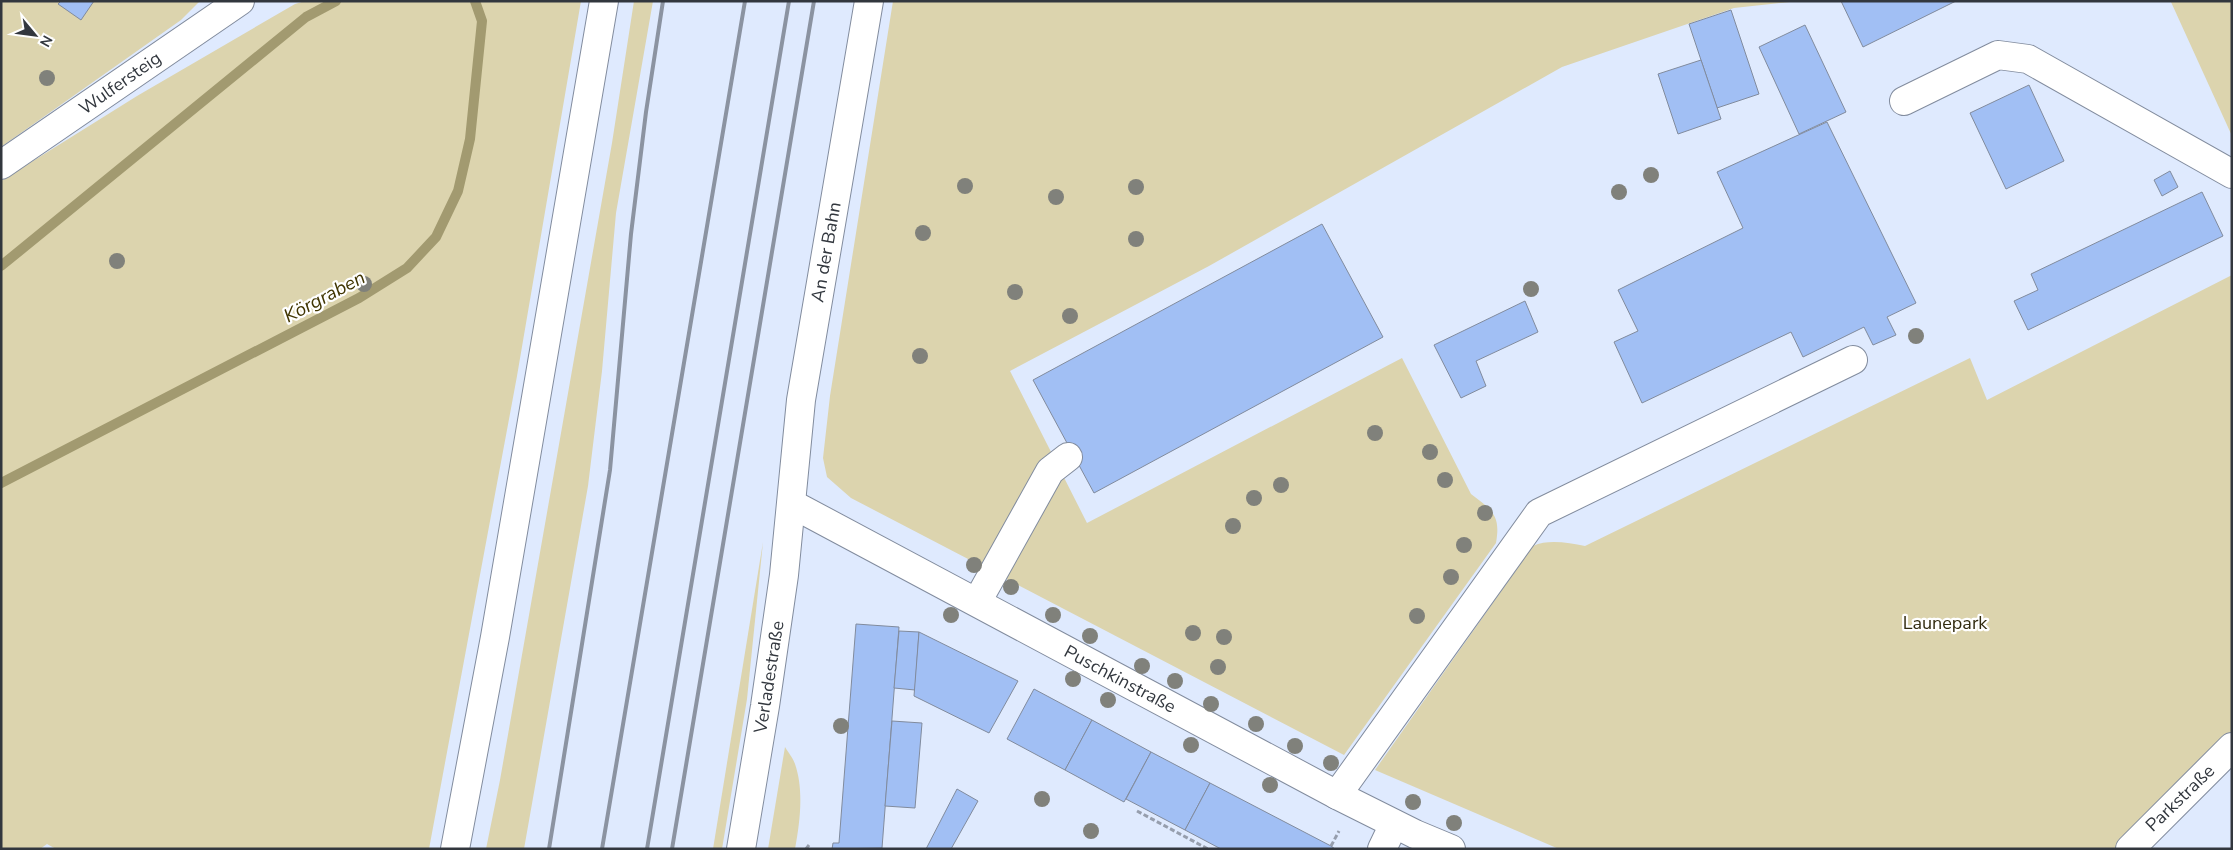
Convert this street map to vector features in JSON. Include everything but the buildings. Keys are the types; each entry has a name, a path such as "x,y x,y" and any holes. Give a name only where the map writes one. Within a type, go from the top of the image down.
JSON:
{"street":[{"name":"Wulfersteig","path":"1,165 240,1"},
{"path":"455,849 495,637 604,1"},
{"name":"An der Bahn","path":"792,504 801,400 869,1"},
{"path":"1904,101 1998,55 2028,59 2232,174"},
{"path":"1337,795 1539,513 1853,360"},
{"path":"978,602 1050,471 1068,457"},
{"name":"Puschkinstraße","path":"792,504 1337,795 1394,824 1451,849"},
{"name":"Verladestraße","path":"741,849 766,706 792,504"},
{"name":"Parkstraße","path":"2130,849 2232,747"},
{"path":"1382,849 1394,824"}],"path":[{"path":"1137,812 1208,849"}],"green space":[{"path":"1,1 200,1 181,20 1,147"},
{"path":"305,1 581,1 517,376 429,849 56,849 47,844 40,849 1,849 1,181 137,96 295,4"},
{"path":"634,1 653,1 616,213 602,371 588,486 524,849 486,849 500,780 612,143"},
{"path":"893,1 1799,1 1734,8 1562,67 1209,266 1010,371 1087,523 1402,358 1471,494 1489,509 1496,519 1496,543 1344,755 851,498 827,477 823,458 830,396"},
{"path":"2168,1 2232,1 2232,136 2171,2"},
{"name":"Launepark","path":"2232,275 2232,736 2115,849 1559,849 1375,770 1533,546 1552,542 1585,546 1970,358 1987,400"},
{"path":"763,542 747,699 722,849 713,849"},
{"path":"785,747 795,764 800,784 800,817 797,839 795,849 768,849"}],"waterway":[{"path":"1,266 306,17 336,1"},
{"name":"Körgraben","path":"1,483 359,298 407,268 436,237 458,191 470,139 482,21 475,1"}],"railway":[{"path":"549,849 610,470 631,234 646,112 663,1"},
{"path":"602,849 745,1"},
{"path":"647,849 789,1"},
{"path":"672,849 814,1"}]}
